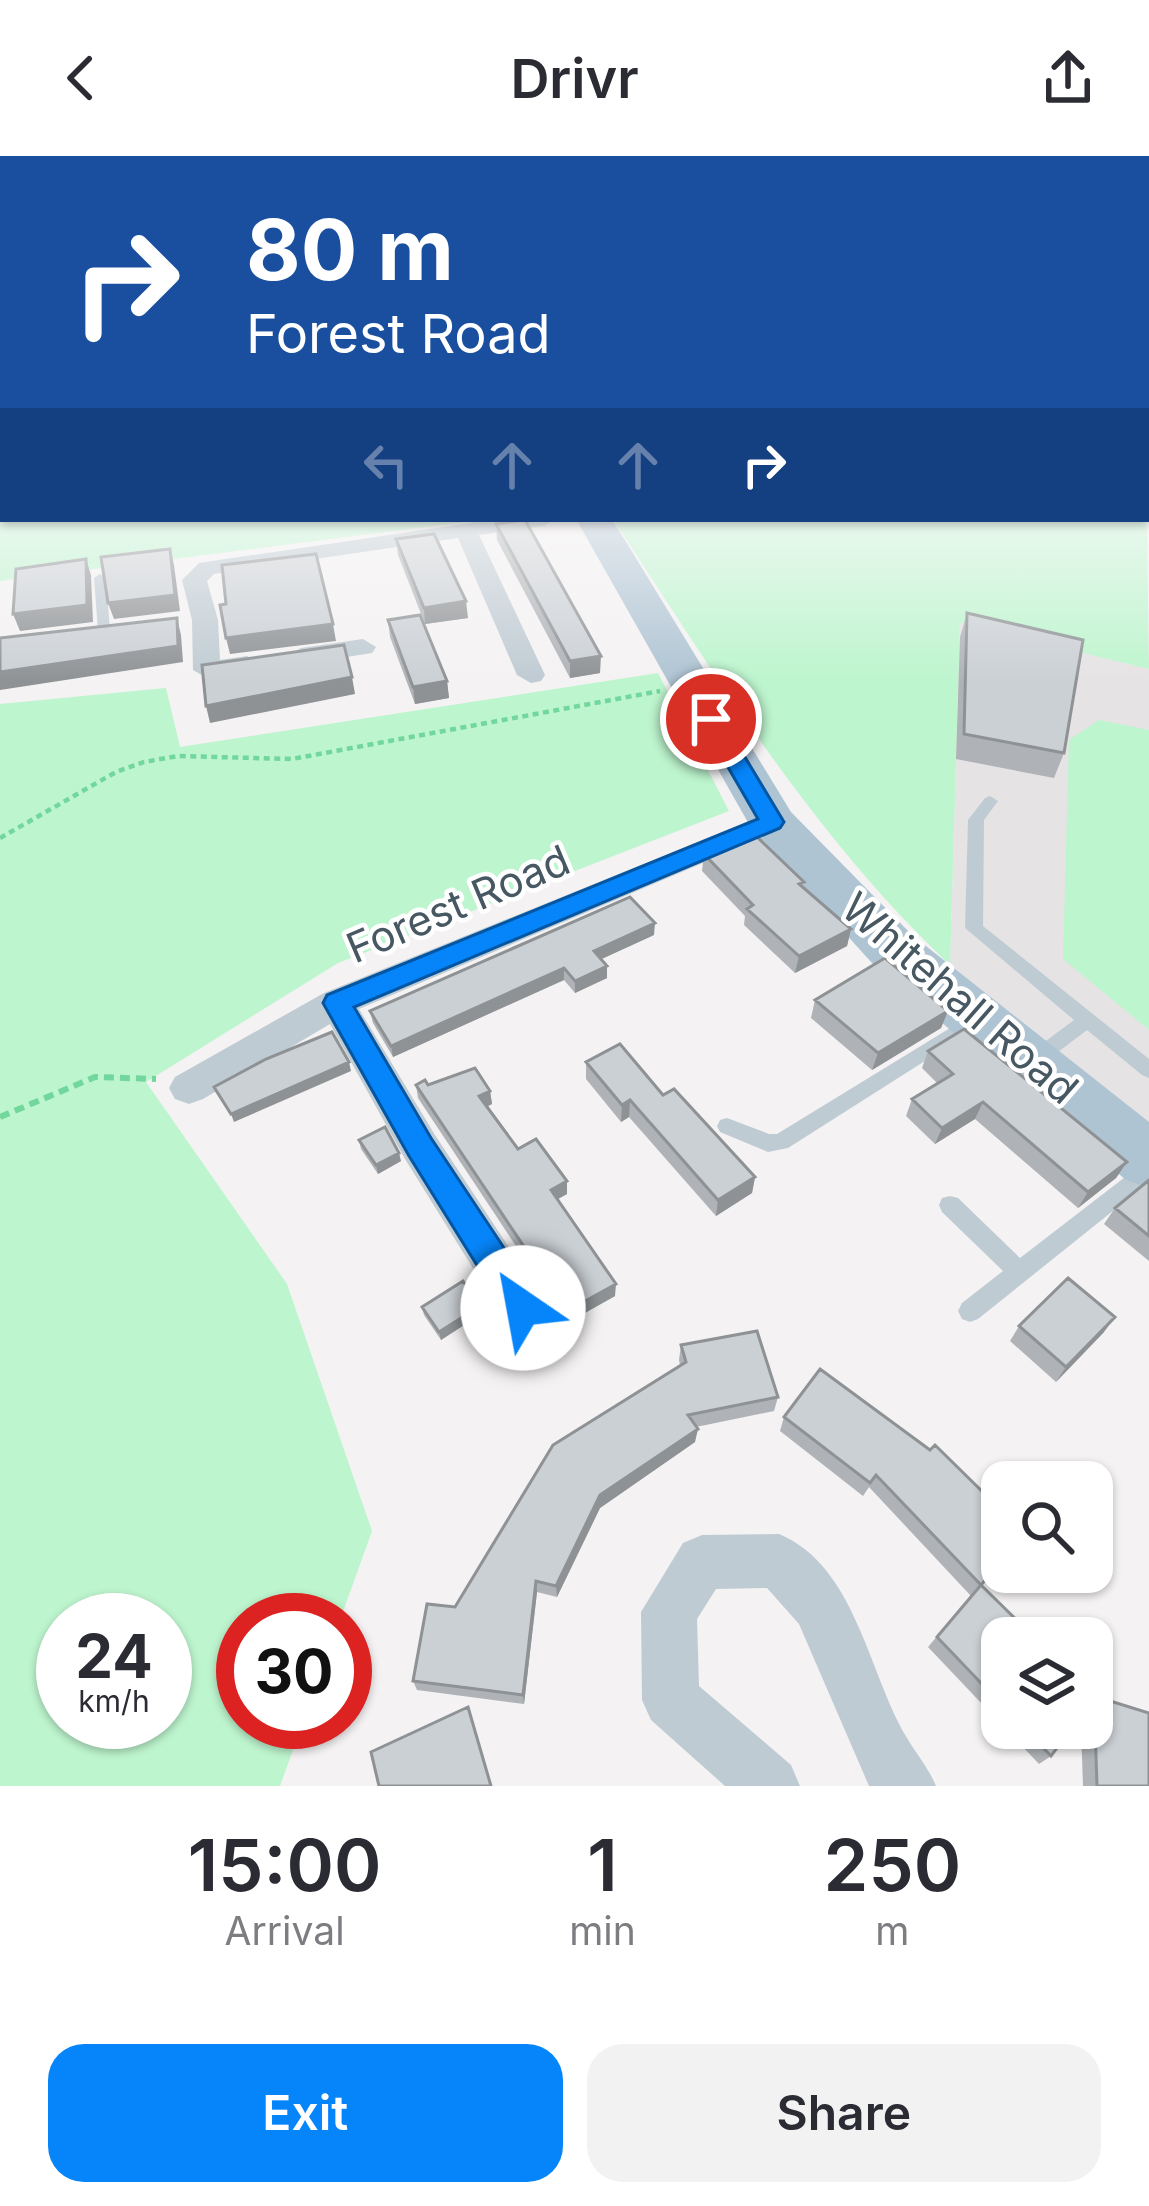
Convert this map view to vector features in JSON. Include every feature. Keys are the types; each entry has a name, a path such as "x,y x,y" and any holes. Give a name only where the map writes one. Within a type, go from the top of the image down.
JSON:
{"main road":[{"name":"Whitehall Road","path":"601,530 772,822 892,950 1149,1160"}],"street":[{"path":"363,647 207,670 206,620 194,580 207,568 465,530"},
{"path":"465,530 530,675"},
{"path":"172,624 206,620"},
{"name":"Forest Road","path":"189,1088 337,1003 772,822"},
{"path":"337,1003 420,1147 523,1308"},
{"path":"770,1786 671,1700 669,1612 702,1562 779,1561 818,1605 886,1759 906,1786"}],"lane":[{"path":"100,578 105,632"},
{"path":"990,801 976,820 974,928 1149,1070"},
{"path":"727,1126 768,1143 781,1142 977,1018"},
{"path":"1031,1063 1088,1019"},
{"path":"970,1310 1149,1170"},
{"path":"950,1205 1018,1271"}],"path":[{"path":"0,838 116,772 144,762 178,756 292,759 604,705 691,684"},
{"path":"0,1117 66,1084 125,1070 189,1088"}],"shaded area":[{"path":"960,622 1149,669 1149,1128 950,966"}],"green space":[{"path":"0,530 401,530 0,581"},
{"path":"620,530 1147,530 1149,669 960,623 950,965 855,864 730,697"},
{"path":"658,673 729,811 338,963 146,1082 287,1284 372,1531 350,1593 216,1593 216,1749 293,1749 280,1786 0,1786 0,704 166,688 180,747"},
{"path":"1099,720 1149,730 1149,1030 1063,959 1069,740"}],"building":[{"path":"499,530 531,530 601,656 570,661"},
{"path":"434,534 466,601 424,608 396,539"},
{"path":"170,549 175,595 108,603 101,557"},
{"path":"316,554 333,624 226,638 220,605 226,604 222,565"},
{"path":"86,559 87,605 13,614 16,569"},
{"path":"967,613 1083,640 1064,753 964,734"},
{"path":"420,615 447,681 413,687 388,620"},
{"path":"177,618 178,646 0,672 0,638"},
{"path":"344,645 352,677 206,706 202,665"},
{"path":"755,835 804,882 799,884 851,929 799,956 747,909 753,905 704,854"},
{"path":"630,897 655,923 594,951 607,966 575,981 564,968 391,1046 370,1011"},
{"path":"885,958 948,1011 878,1053 815,1000"},
{"path":"964,1029 1127,1162 1088,1192 983,1102 942,1128 912,1099 953,1074 928,1051"},
{"path":"332,1032 349,1062 231,1114 214,1087 266,1059"},
{"path":"620,1044 663,1095 674,1089 755,1177 718,1200 630,1100 622,1105 586,1062"},
{"path":"475,1068 490,1091 479,1096 518,1149 536,1139 567,1181 551,1190 616,1284 567,1311 416,1085"},
{"path":"385,1127 399,1153 376,1165 359,1140"},
{"path":"1149,1180 1149,1236 1115,1208"},
{"path":"1068,1278 1115,1317 1066,1367 1019,1326"},
{"path":"463,1281 480,1306 439,1332 422,1307"},
{"path":"757,1331 778,1397 688,1415 698,1429 600,1495 556,1586 536,1581 523,1695 413,1681 427,1604 455,1607 553,1445 686,1362 681,1345"},
{"path":"820,1369 930,1450 935,1445 981,1490 981,1585 876,1475 870,1483 784,1417"},
{"path":"981,1585 981,1593 989,1593 1014,1617 981,1617 981,1683 937,1637"},
{"path":"1113,1702 1149,1713 1149,1786 1097,1786 1096,1749 1113,1749"},
{"path":"468,1707 491,1786 379,1786 371,1752"}],"route":[{"path":"523,1308 420,1147 337,1003 772,822 711,719"}]}
